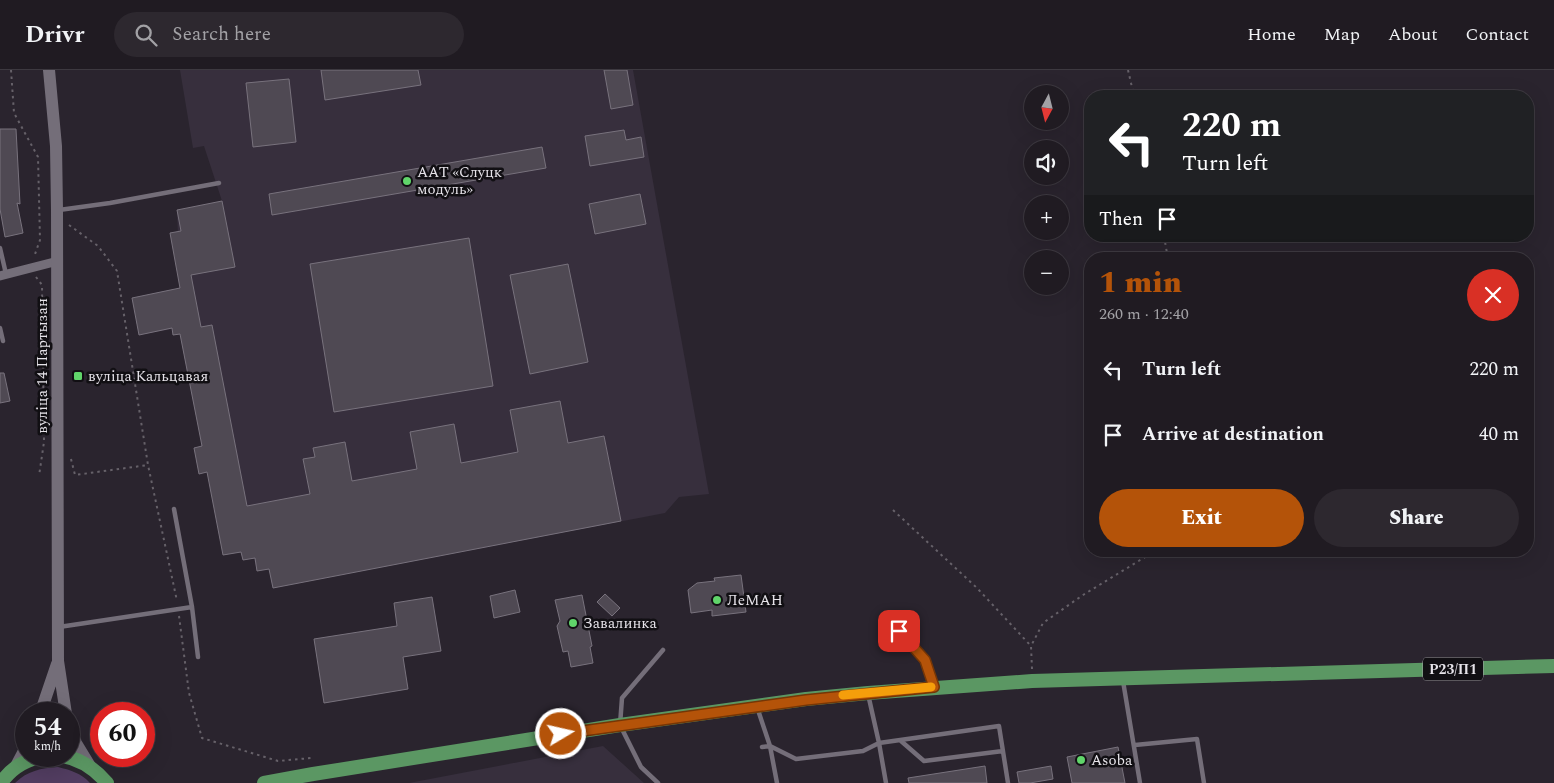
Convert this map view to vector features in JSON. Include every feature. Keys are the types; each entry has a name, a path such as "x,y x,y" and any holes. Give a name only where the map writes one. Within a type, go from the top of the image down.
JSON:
{"main road":[{"name":"вуліца 14 Партызан","path":"49,70 62,210 58,261 58,661 64,702"},
{"name":"вуліца 14 Партызан","path":"44,702 58,661"},
{"name":"Р23/П1","path":"264,783 620,725 756,706 934,687 1032,681 1554,666"},
{"path":"80,749 90,766"},
{"path":"80,762 90,766"},
{"path":"5,777 15,763"},
{"path":"5,777 19,767"},
{"path":"91,767 108,783"}],"street":[{"path":"3,275 58,261"}],"lane":[{"path":"62,210 218,183"},
{"path":"0,248 3,275"},
{"path":"0,328 3,341"},
{"path":"174,509 192,607 198,657"},
{"path":"58,628 192,607"},
{"path":"899,631 925,660 934,687"},
{"path":"658,783 641,767 620,725 622,698 663,650"},
{"path":"1123,679 1140,783"},
{"path":"868,693 886,783"},
{"path":"756,706 770,746 777,783"},
{"path":"762,748 770,746 796,759 863,751 879,743 999,726 1008,783"},
{"path":"1135,745 1197,740 1204,783"},
{"path":"901,741 924,761 1003,751"}],"path":[{"path":"1128,70 1133,90"},
{"path":"62,210 67,233"},
{"path":"71,459 75,475 148,465"},
{"path":"893,510 977,588 1031,646"},
{"path":"1032,681 1031,646 1043,623 1082,595 1145,557"}],"shaded area":[{"name":"ААТ «Слуцк модуль»","path":"180,70 633,70 709,494 679,497 665,513 273,588 269,569 257,571 254,558 243,560 241,552 223,555 207,472 199,474 194,448 202,446 180,334 173,335 172,329 139,335 132,298 180,288 177,210 222,201 204,146 193,148"},
{"path":"603,746 644,783 409,783"},
{"path":"58,767 71,771 79,774 90,783 15,783 24,776 46,768"}],"building":[{"path":"321,70 418,70 421,85 325,100"},
{"path":"604,70 627,70 633,105 611,109"},
{"path":"289,79 296,142 253,147 246,83"},
{"path":"0,129 16,129 20,204 17,203 23,233 5,237 0,209"},
{"path":"624,130 626,140 641,137 644,157 590,166 585,136"},
{"name":"ААТ «Слуцк модуль»","path":"542,147 546,168 272,215 269,194"},
{"path":"640,194 646,224 595,234 589,204"},
{"path":"222,201 235,267 191,275 201,327 212,325 247,506 310,494 303,459 315,457 313,448 345,442 352,481 417,469 410,432 454,424 461,463 518,452 510,410 560,401 568,443 604,436 621,521 273,588 269,569 257,571 255,558 243,560 241,552 223,555 207,472 199,474 194,448 202,446 180,334 173,335 172,328 139,335 132,298 180,288 170,233 181,231 177,210"},
{"path":"469,238 493,386 334,412 310,264"},
{"path":"568,264 588,362 530,374 510,275"},
{"path":"0,373 4,373 10,401 0,403"},
{"name":"ЛеМАН","path":"741,575 746,612 712,616 712,610 691,613 688,590 697,583 715,581 714,578"},
{"path":"515,590 520,612 494,618 490,596"},
{"path":"605,594 620,608 612,616 597,602"},
{"name":"Завалинка","path":"582,595 592,646 590,647 593,663 571,667 568,651 563,652 557,626 560,621 555,600"},
{"path":"432,597 441,651 403,657 408,689 324,703 314,639 397,626 394,603"},
{"path":"1118,747 1125,783 1072,783 1067,757"},
{"path":"985,766 987,783 909,783 908,778"},
{"path":"1051,766 1053,779 1019,783 1017,772"}],"slow traffic":[{"path":"843,695 931,687"}],"place":[{"name":"ААТ «Слуцк модуль»","path":"407,181"},
{"name":"вуліца Кальцавая","path":"78,376"},
{"name":"ЛеМАН","path":"717,600"},
{"name":"Завалинка","path":"573,623"},
{"name":"Asoba","path":"1081,760"}],"route":[{"path":"561,734 806,700 934,687 925,660 899,631"}]}
